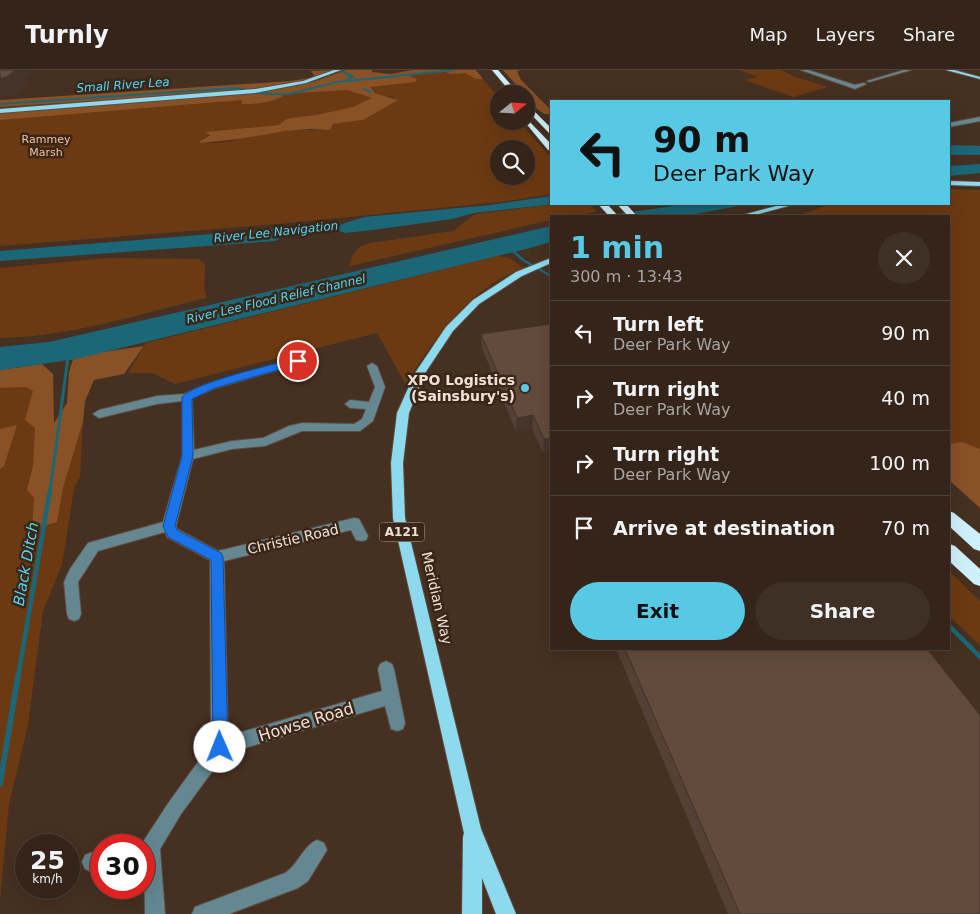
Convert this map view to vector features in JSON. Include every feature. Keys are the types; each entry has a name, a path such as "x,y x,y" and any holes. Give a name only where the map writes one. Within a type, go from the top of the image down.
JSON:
{"highway":[{"path":"496,70 508,85"},
{"path":"535,115 550,131"},
{"path":"535,130 550,147"},
{"path":"603,205 613,215"},
{"path":"622,205 632,215"},
{"path":"950,518 980,544"},
{"path":"950,552 980,579"}],"main road":[{"path":"948,70 980,78"},
{"path":"0,110 251,92 304,82 337,71"},
{"path":"950,183 980,184"},
{"path":"747,215 788,205"},
{"name":"Meridian Way","path":"506,914 472,829 399,518 397,463 404,413 420,373 434,349 449,329 476,302 519,274 550,260"},
{"name":"Meridian Way","path":"472,829 472,914"}],"street":[{"path":"803,70 855,86 909,70"},
{"path":"950,125 980,119"},
{"path":"99,414 157,400 187,397 212,386 298,361"},
{"path":"188,456 232,445 265,442 293,429 302,427 356,428 367,421 380,387 372,366"},
{"path":"155,837 220,747 217,557 172,533 169,526 188,456 187,397"},
{"path":"350,404 373,406"},
{"name":"Christie Road","path":"217,557 354,523 361,536"},
{"path":"74,614 71,582 93,547 169,526"},
{"path":"386,669 397,723"},
{"name":"Howse Road","path":"220,747 392,696"},
{"path":"202,914 292,881 301,874 317,850"},
{"path":"153,899 155,914"}],"green space":[{"path":"739,70 781,70 793,76 828,87 793,97 744,80 758,77"},
{"name":"Rammey Marsh","path":"442,71 463,73 483,79 490,87 490,130 527,130 550,157 550,194 501,202 277,224 0,246 0,113 246,95 295,87 323,80 358,87 386,103 276,126 210,134 199,142 216,143 276,132 330,130 333,124 363,120 393,103 395,98 375,93 370,87 417,79 409,75"},
{"path":"950,189 980,190 980,504 950,479 950,215 800,215 828,205 950,205"},
{"path":"550,205 591,205 597,212 578,215 550,215 550,220 350,266 356,251 370,243 453,231 475,214"},
{"path":"497,256 510,258 523,268 504,276 487,288 455,316 428,350 406,385 377,333 175,384 153,373 128,373 146,343"},
{"path":"109,258 198,259 204,263 204,288 207,298 78,329 26,337 0,338 0,268"},
{"path":"50,378 57,521 63,488 83,422 80,476 74,489 62,565 43,611 28,725 9,804 0,899 0,380"},
{"path":"950,572 980,601 980,645 950,617"}],"shaded area":[{"path":"336,70 315,77 311,71"},
{"path":"346,70 372,70 372,72 390,74 413,70 476,70 483,79 476,79 465,73 451,74 442,71 413,74 410,76 417,79 415,82 370,87 375,93 398,100 363,120 333,124 330,130 285,131 201,143 199,142 210,135 206,132 279,125 291,118 317,115 353,107 372,98 348,90 282,94 282,97 277,99 257,103 242,104 242,100 0,120 0,113 260,93 313,82"},
{"path":"503,70 522,70 517,71 521,80 526,85 516,85"},
{"path":"313,77 295,83 259,90 0,107 0,100 291,81"},
{"path":"535,94 550,109 550,114 544,114 535,107"},
{"path":"144,346 124,374 94,380 85,401 83,422 63,488 57,522 32,529 34,498 27,490 33,466 35,428 25,420 33,391 26,387 0,388 0,370 42,364 53,374 54,423 67,403 69,372 74,356"},
{"path":"17,425 4,466 0,469 0,429"},
{"path":"962,442 980,449 980,508 950,481 950,444"}],"water":[{"path":"950,145 980,146 980,155 950,155"},
{"path":"980,164 980,173 950,176 950,166"},
{"name":"River Lee Navigation","path":"550,196 550,204 474,213 452,219 373,230 345,233 334,229 288,234 275,241 0,261 0,251 263,230 280,229 291,231 333,227 364,217 490,205"},
{"path":"682,205 744,205 690,215 609,215"},
{"name":"River Lee Flood Relief Channel","path":"550,226 550,242 530,248 76,359 0,370 0,347 49,342"}],"building":[{"path":"0,70 15,70 7,77 0,78"},
{"name":"XPO Logistics (Sainsbury's)","path":"550,324 550,438 544,439 533,415 517,418 481,334"},
{"path":"625,650 928,650 980,715 980,914 740,914"}],"waterway":[{"path":"340,70 353,77 348,79"},
{"name":"Small River Lea","path":"0,104 236,88 267,94 289,94 337,82 454,70"},
{"path":"364,89 371,92"},
{"path":"512,250 523,260 550,275"},
{"name":"Black Ditch","path":"50,491 68,357"},
{"name":"Black Ditch","path":"18,677 50,490"},
{"path":"950,627 980,657"},
{"name":"Black Ditch","path":"0,784 18,676"}],"place":[{"name":"XPO Logistics (Sainsbury's)","path":"525,388"}],"route":[{"path":"220,747 217,557 172,533 169,526 188,456 187,397 212,386 298,361"}]}
